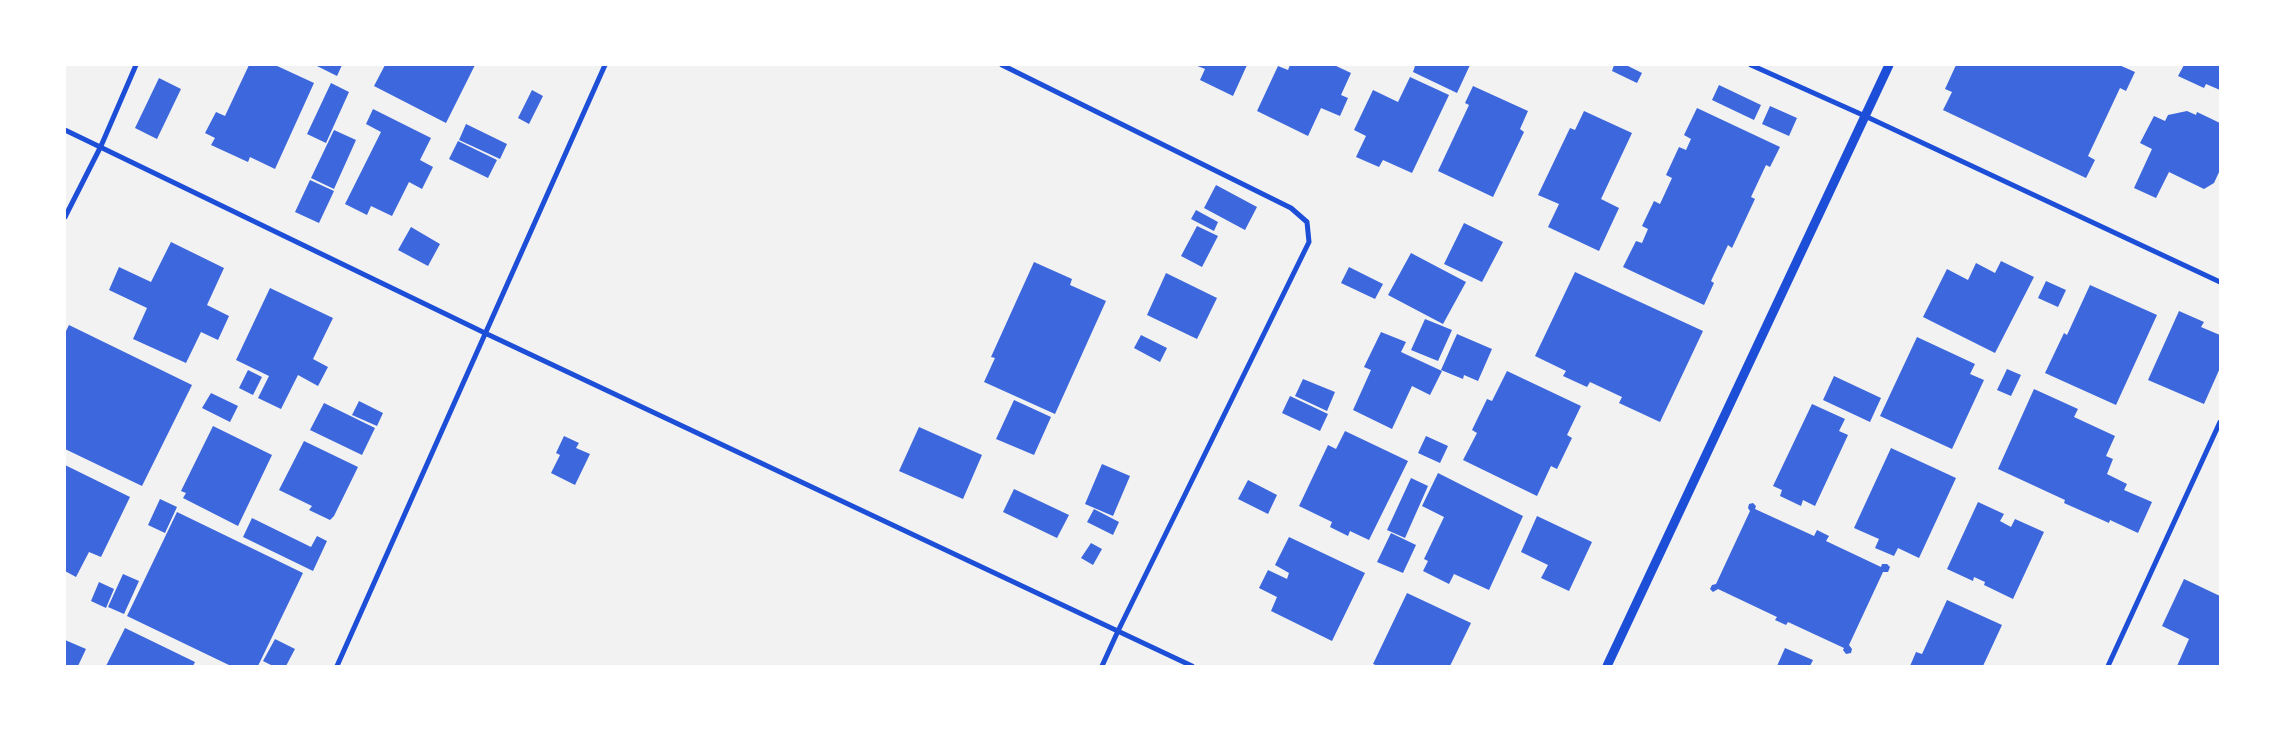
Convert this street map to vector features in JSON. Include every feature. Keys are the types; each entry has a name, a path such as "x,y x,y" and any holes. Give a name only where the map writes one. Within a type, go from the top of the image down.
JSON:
{"street":[{"path":"65,217 101,146 136,65"},
{"path":"337,666 487,334 605,65"},
{"path":"1002,65 1291,208 1307,222 1309,242 1102,666"},
{"path":"1751,65 1865,116 2220,282"},
{"path":"1607,666 1889,65"},
{"path":"65,130 487,334 1192,666"},
{"path":"2108,666 2220,422"}],"building":[{"path":"249,65 275,65 314,83 275,169 250,157 248,162 211,145 215,138 205,133 216,112 225,116"},
{"path":"315,65 342,65 337,76"},
{"path":"385,65 475,65 446,123 374,86"},
{"path":"1195,65 1247,65 1233,96 1200,80 1205,69"},
{"path":"1290,65 1334,65 1351,73 1341,95 1348,98 1340,116 1321,108 1308,136 1257,111 1278,66 1288,70"},
{"path":"1412,65 1470,65 1457,93 1413,72 1415,66"},
{"path":"1614,65 1626,65 1642,73 1637,83 1612,71"},
{"path":"1956,65 2119,65 2135,72 2126,91 2120,88 2088,156 2095,160 2086,178 1943,110 1952,92 1945,89"},
{"path":"2184,65 2220,65 2220,90 2206,84 2204,88 2178,76"},
{"path":"1410,77 1449,95 1412,173 1383,160 1379,167 1356,157 1366,136 1354,130 1373,90 1398,102"},
{"path":"159,78 181,89 157,139 135,128"},
{"path":"331,83 349,92 326,143 307,134"},
{"path":"1719,85 1761,105 1754,120 1712,100"},
{"path":"1473,86 1528,111 1520,129 1524,132 1493,197 1438,171 1469,105 1465,103"},
{"path":"532,90 543,96 529,124 518,118"},
{"path":"1770,106 1797,118 1789,136 1762,124"},
{"path":"1697,108 1780,147 1770,167 1766,165 1751,197 1755,199 1732,248 1728,245 1711,281 1714,283 1704,305 1623,267 1636,241 1642,243 1648,229 1642,226 1654,201 1660,204 1672,178 1666,175 1679,147 1686,150 1691,139 1684,135"},
{"path":"373,109 431,138 420,160 433,167 422,189 409,182 392,216 371,206 367,215 345,204 381,132 366,124"},
{"path":"1584,111 1632,133 1601,199 1619,208 1599,251 1548,227 1559,204 1538,195 1570,128 1575,130"},
{"path":"2187,111 2196,115 2197,112 2220,123 2220,170 2214,183 2204,189 2169,172 2156,198 2134,188 2152,149 2140,143 2154,116 2165,121 2168,115"},
{"path":"466,124 507,144 500,159 459,140"},
{"path":"334,130 356,140 334,189 311,178"},
{"path":"458,141 497,160 488,178 449,159"},
{"path":"310,180 334,191 319,223 295,212"},
{"path":"1216,185 1257,207 1245,230 1204,208"},
{"path":"1196,210 1218,222 1214,231 1191,219"},
{"path":"1464,223 1503,242 1482,282 1444,264"},
{"path":"1197,226 1218,236 1202,267 1181,256"},
{"path":"411,227 440,244 428,266 398,250"},
{"path":"171,242 224,268 207,305 229,316 218,340 201,332 186,363 133,339 147,308 109,290 119,267 151,282"},
{"path":"1411,253 1466,282 1443,324 1388,295"},
{"path":"2001,261 2034,277 1995,353 1923,317 1947,269 1968,280 1976,263 1995,273"},
{"path":"1034,262 1072,279 1070,285 1106,301 1055,414 984,382 995,358 991,357"},
{"path":"1349,267 1383,284 1375,299 1341,283"},
{"path":"1575,272 1703,331 1660,422 1619,403 1622,397 1590,382 1587,387 1563,376 1566,371 1535,356"},
{"path":"1166,273 1217,298 1197,339 1147,315"},
{"path":"2046,281 2066,290 2058,307 2038,298"},
{"path":"2090,285 2157,315 2116,405 2045,373 2064,333 2067,335"},
{"path":"270,288 333,318 313,359 328,367 318,386 298,375 281,409 258,398 269,376 236,360"},
{"path":"2179,311 2204,322 2201,327 2220,335 2220,368 2204,404 2148,380"},
{"path":"1425,319 1452,330 1438,361 1411,350"},
{"path":"69,325 192,385 142,486 65,449 65,333"},
{"path":"1381,332 1406,342 1401,352 1442,371 1430,395 1412,386 1392,429 1353,410 1371,370 1364,367"},
{"path":"1457,334 1492,349 1478,381 1464,375 1463,379 1441,370"},
{"path":"1141,335 1167,348 1160,362 1134,348"},
{"path":"1917,337 1975,364 1970,374 1984,380 1952,449 1880,416"},
{"path":"2007,369 2021,375 2011,396 1997,390"},
{"path":"248,370 262,377 253,395 239,388"},
{"path":"1507,371 1581,406 1567,435 1572,438 1557,469 1551,466 1537,496 1463,460 1477,433 1472,430 1487,399 1492,401"},
{"path":"1834,376 1881,398 1870,422 1823,400"},
{"path":"1303,379 1335,392 1327,411 1295,396"},
{"path":"2034,389 2078,409 2074,417 2115,436 2106,456 2113,459 2107,474 2127,484 2124,490 2152,502 2138,533 2110,520 2109,523 2064,503 2065,500 1998,469"},
{"path":"211,393 238,406 230,422 202,408"},
{"path":"1290,396 1328,414 1320,431 1282,413"},
{"path":"1014,400 1051,417 1034,455 996,439"},
{"path":"359,401 383,413 377,426 352,415"},
{"path":"324,403 375,428 362,455 310,430"},
{"path":"1812,404 1845,419 1839,431 1848,435 1815,506 1803,500 1801,506 1780,496 1782,490 1773,486"},
{"path":"213,426 272,455 238,526 183,498 186,493 181,491"},
{"path":"919,427 982,455 963,499 899,471"},
{"path":"1345,431 1408,461 1369,540 1350,531 1348,536 1330,527 1332,522 1299,506 1328,445 1336,449"},
{"path":"564,436 579,443 576,448 590,454 575,485 551,473 560,455 556,453"},
{"path":"1426,436 1448,446 1440,463 1418,453"},
{"path":"304,441 358,467 334,516 330,520 309,510 312,506 279,490"},
{"path":"1891,448 1956,478 1919,558 1898,548 1894,556 1875,548 1879,539 1854,528"},
{"path":"1102,464 1130,476 1113,516 1085,504"},
{"path":"65,465 130,497 101,557 89,552 76,577 65,571"},
{"path":"1438,473 1523,516 1489,590 1454,574 1449,584 1423,571 1428,561 1424,559 1444,517 1422,506"},
{"path":"1411,478 1428,486 1405,538 1387,530"},
{"path":"1248,480 1277,495 1268,514 1238,499"},
{"path":"1014,489 1069,515 1057,538 1003,512"},
{"path":"160,499 177,507 165,533 148,525"},
{"path":"1978,502 2004,514 2000,521 2011,527 2015,519 2044,532 2013,599 1984,585 1985,582 1974,577 1973,581 1947,569"},
{"path":"1753,503 1756,506 1755,509 1814,536 1817,530 1829,536 1826,541 1881,567 1882,564 1887,564 1890,567 1888,572 1883,572 1849,645 1852,649 1851,653 1846,654 1843,650 1844,648 1788,622 1786,625 1775,620 1777,617 1718,589 1713,592 1710,589 1712,585 1716,584 1750,511 1748,508 1749,504"},
{"path":"1094,509 1119,522 1113,535 1087,522"},
{"path":"177,512 303,573 258,666 231,666 127,616"},
{"path":"1537,516 1592,542 1569,591 1541,578 1548,565 1521,552"},
{"path":"252,518 311,547 317,536 327,541 313,571 243,537"},
{"path":"1391,533 1416,545 1403,573 1377,562"},
{"path":"1289,537 1365,573 1332,641 1271,611 1277,597 1259,588 1268,570 1287,579 1289,573 1275,565"},
{"path":"1091,543 1102,549 1093,565 1081,558"},
{"path":"123,574 139,581 124,614 108,607"},
{"path":"2184,579 2220,596 2220,666 2177,666 2189,639 2162,626"},
{"path":"99,582 114,589 106,608 91,601"},
{"path":"1407,593 1471,623 1450,666 1378,666 1373,664"},
{"path":"1947,600 2002,625 1983,666 1910,666 1916,652 1922,654"},
{"path":"125,628 195,662 193,666 106,666"},
{"path":"275,639 295,649 286,666 273,666 263,661"},
{"path":"65,640 86,649 78,666 65,665"},
{"path":"1785,648 1813,660 1810,666 1777,666"}]}
